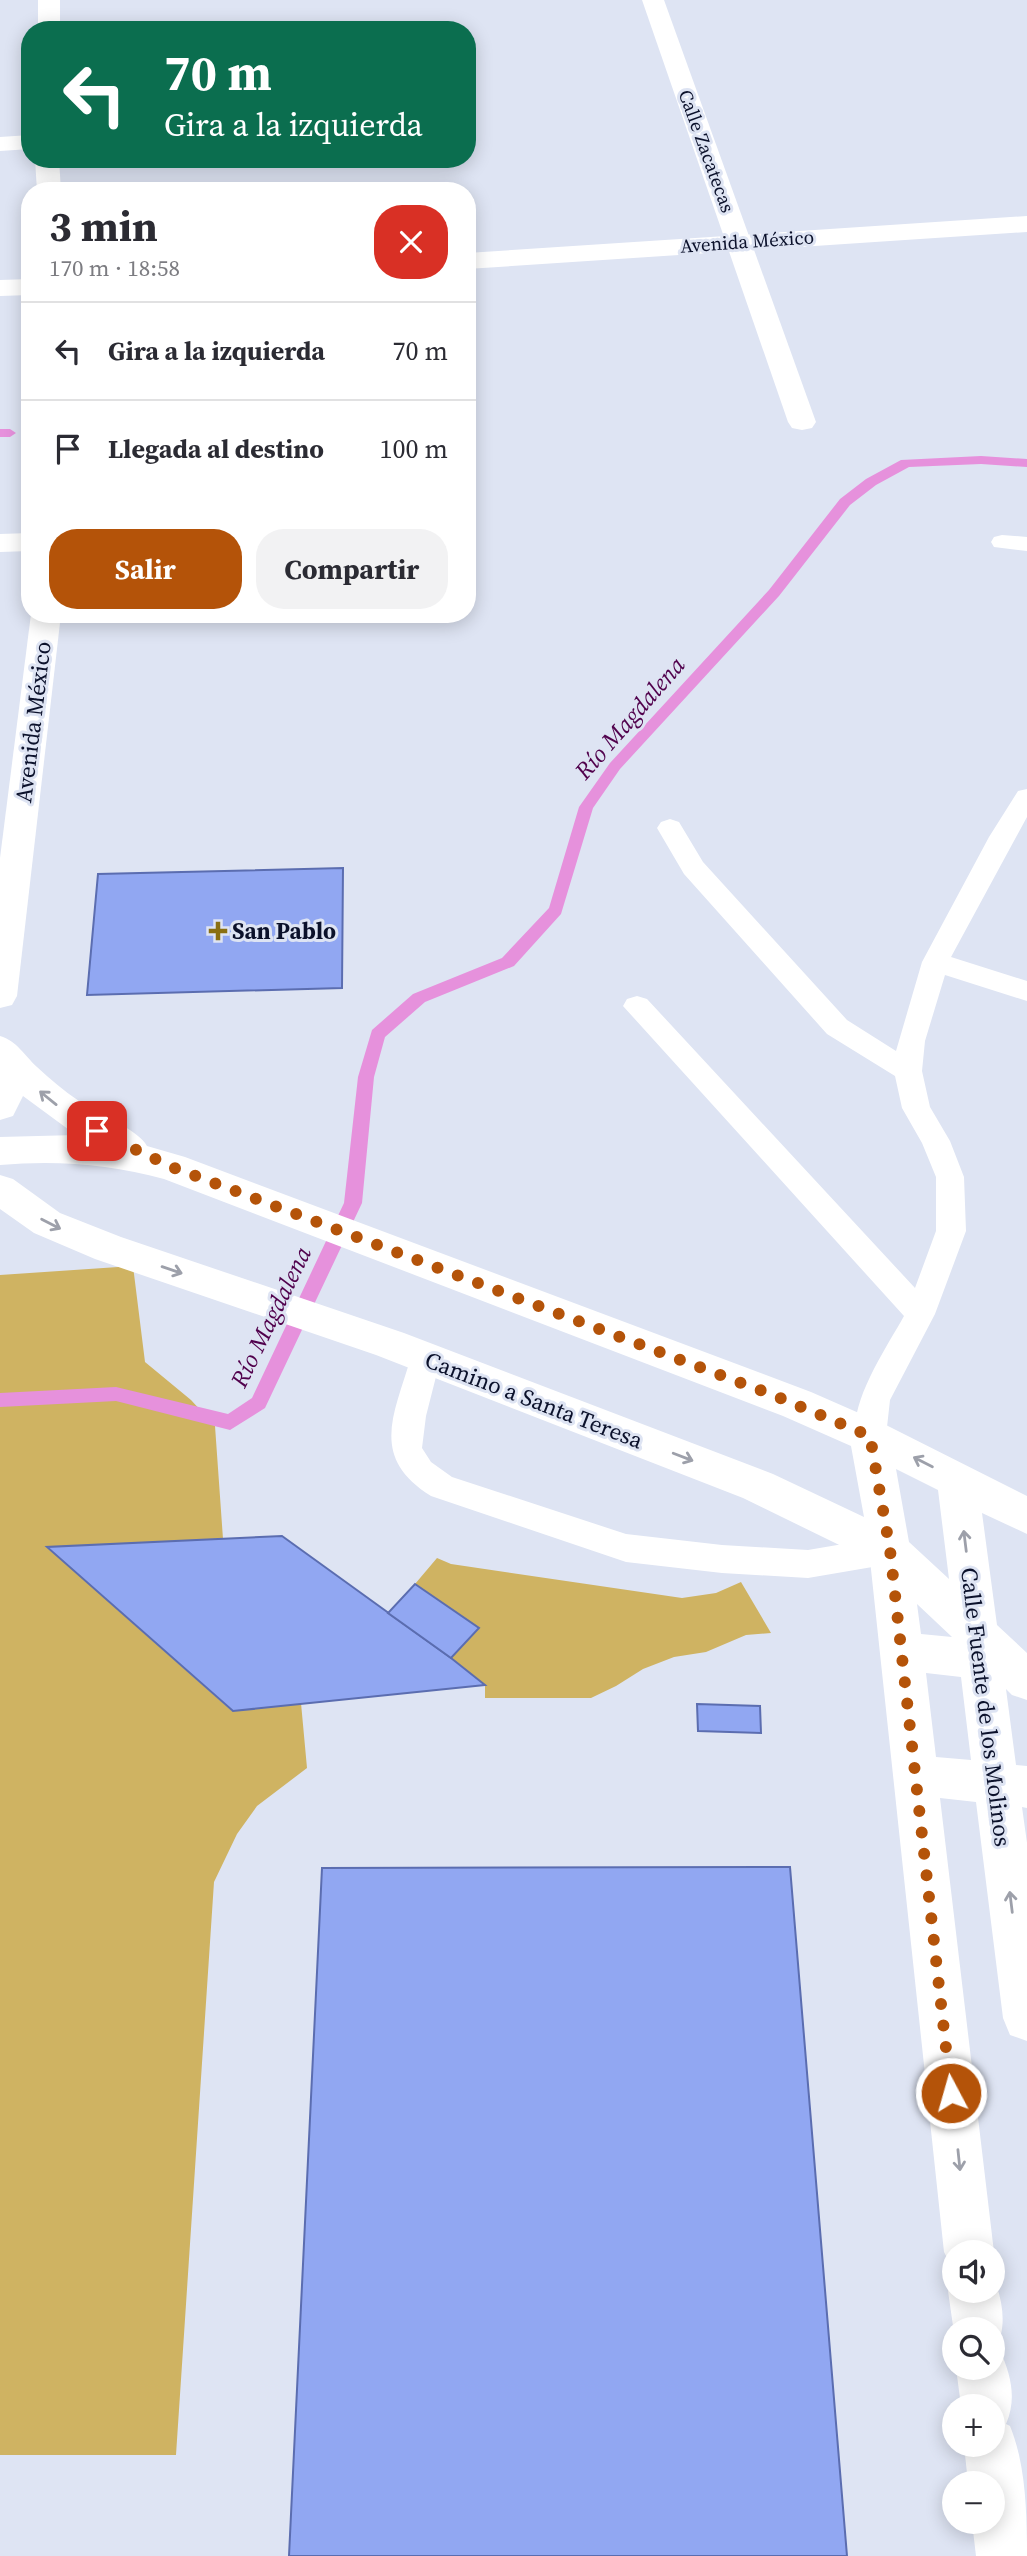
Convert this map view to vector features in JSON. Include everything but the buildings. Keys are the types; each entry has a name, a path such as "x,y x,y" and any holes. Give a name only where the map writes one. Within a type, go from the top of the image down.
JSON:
{"street":[{"path":"49,21 50,0"},
{"name":"Calle Zacatecas","path":"653,0 802,422"},
{"path":"0,144 21,143"},
{"name":"Avenida México","path":"476,260 1027,224"},
{"path":"0,288 21,287"},
{"path":"0,543 21,542"},
{"name":"Avenida México","path":"0,996 45,623"},
{"path":"0,1105 10,1087 6,1057"},
{"path":"6,1057 47,1099 85,1124 172,1167 797,1404 870,1436 1027,1516"},
{"path":"0,1151 102,1150 172,1167"},
{"name":"Camino a Santa Teresa","path":"0,1189 47,1223 108,1248 408,1351 758,1486 890,1550 1003,1660"},
{"path":"870,1436 890,1550 968,2240"},
{"name":"Calle Fuente de los Molinos","path":"957,1480 1003,1660 1027,2018"},
{"path":"901,1651 1003,1660"},
{"path":"916,1775 1011,1785"},
{"path":"992,2457 1003,2556"}],"lane":[{"path":"1002,542 1027,544"},
{"path":"870,1436 875,1400 920,1314 951,1231 950,1177 936,1141 916,1108 908,1071 911,1041 935,962 1002,837 1027,797"},
{"path":"670,828 693,868 837,1027 908,1071"},
{"path":"935,962 1027,991"},
{"path":"637,1006 920,1314"},
{"path":"408,1351 415,1396 406,1450 414,1465 426,1478 442,1487 626,1548 650,1552 808,1564 890,1550"}],"shaded area":[{"path":"133,1266 145,1362 191,1400 215,1426 223,1539 48,1548 232,1711 301,1703 307,1768 257,1806 237,1834 214,1882 176,2455 0,2455 0,1275"},
{"path":"437,1558 451,1564 682,1598 716,1593 741,1582 771,1633 746,1635 706,1652 674,1657 643,1669 591,1698 485,1698 485,1685 451,1658 479,1628 415,1584"}],"waterway":[{"path":"0,433 10,433"},
{"name":"Río Magdalena","path":"0,1400 116,1394 230,1422 259,1403 353,1203 366,1077 378,1034 419,998 508,962 556,910 586,807 615,766 774,593 845,502 871,482 906,463 981,460 1027,463"}],"place":[{"name":"San Pablo","path":"218,931"}],"route":[{"path":"97,1131 172,1167 773,1395 870,1436 890,1550 951,2093"}]}
